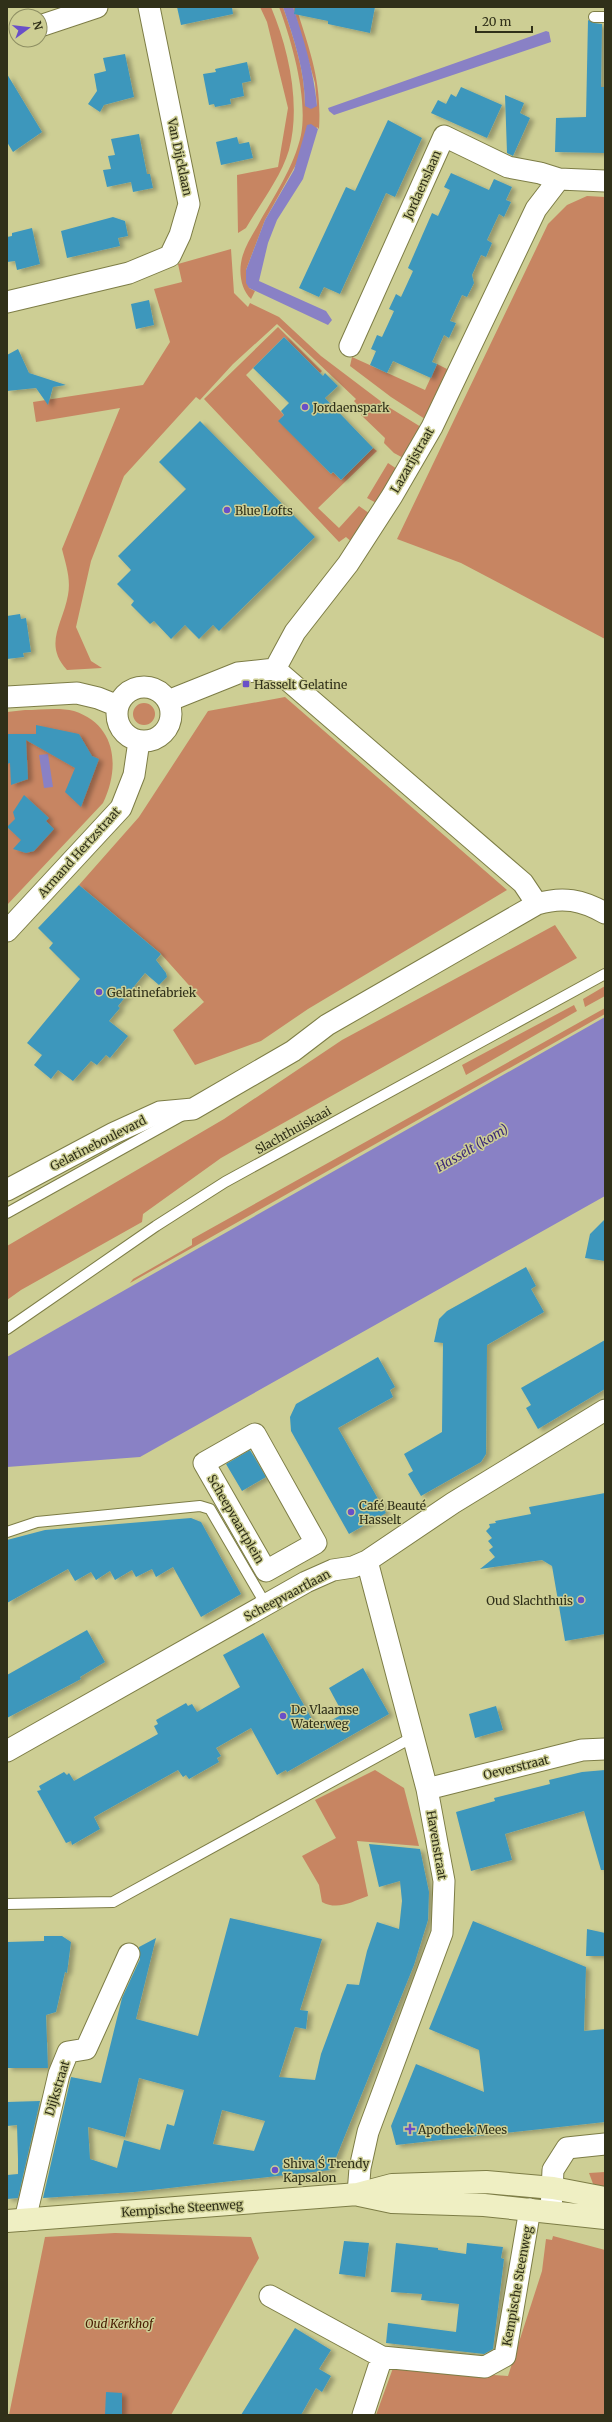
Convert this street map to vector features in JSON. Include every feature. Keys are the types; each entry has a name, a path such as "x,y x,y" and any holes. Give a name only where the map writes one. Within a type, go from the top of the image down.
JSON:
{"main road":[{"name":"Kempische Steenweg","path":"16,2221 358,2194 392,2185 418,2183 486,2182 553,2188 605,2198"},
{"name":"Kempische Steenweg","path":"358,2194 392,2202 484,2205 605,2218"}],"street":[{"path":"48,23 97,7"},
{"name":"Van Dijcklaan","path":"7,302 129,273 170,256 180,235 190,204 149,7"},
{"name":"Jordaenslaan","path":"350,346 444,136 508,167 540,173 559,179"},
{"path":"559,179 605,181"},
{"name":"Lazarijstraat","path":"276,669 295,632 348,564 392,496 432,427 536,209 559,179"},
{"path":"168,701 238,673 276,669 523,883 538,904"},
{"path":"143,687 156,690 168,701 170,718 164,732 153,740 139,741 128,736 119,727 116,716 118,706 128,692 143,687"},
{"path":"7,697 77,693 98,698 118,706"},
{"name":"Armand Hertzstraat","path":"7,931 121,808 134,775 139,741"},
{"path":"193,1109 293,1051 327,1025 538,904 550,900 571,899 584,903 605,913"},
{"name":"Gelatineboulevard","path":"7,1190 117,1131 160,1112 193,1109"},
{"name":"Scheepvaartlaan","path":"7,1751 266,1605 333,1570 353,1567 367,1561 453,1504 605,1410"},
{"name":"Scheepvaartplein","path":"255,1434 316,1543 266,1571 204,1463 255,1434"},
{"name":"Havenstraat","path":"358,2194 360,2168 368,2132 442,1933 444,1881 427,1789 367,1561"},
{"name":"Oeverstraat","path":"427,1789 582,1750 605,1749"},
{"name":"Dijkstraat","path":"16,2221 59,2074 68,2052 86,2049 130,1954"},
{"path":"541,2210 553,2188 554,2170 566,2148 605,2144"},
{"name":"Kempische Steenweg","path":"270,2296 382,2357 485,2367 505,2356 541,2210"},
{"path":"363,2415 382,2357"}],"lane":[{"path":"594,17 605,17"},
{"name":"Slachthuiskaai","path":"7,1330 156,1226 225,1182 605,974"},
{"path":"7,1212 193,1109"},
{"path":"7,1532 37,1522 200,1506 210,1509 266,1605"},
{"path":"7,1904 113,1902 413,1737"}],"green space":[{"path":"260,7 271,7 283,41 291,78 294,115 289,150 281,170 246,228 238,233 237,175 278,167 288,108 267,22"},
{"path":"279,7 283,7 298,55 305,93 305,106 317,106 315,83 293,7 296,7 317,81 319,96 319,129 317,127 265,220 246,270 249,288 255,291 251,299 245,291 240,273 242,258 248,243 289,170 298,147 303,120 301,87 298,70"},
{"path":"587,196 605,197 605,639 461,563 397,539 548,224 567,205"},
{"path":"231,249 234,293 248,307 250,303 279,317 321,356 387,406 421,427 407,460 394,453 384,443 385,438 361,415 364,412 354,401 356,399 277,324 233,364 200,400 196,397 124,476 91,561 76,627 91,661 102,668 67,670 60,661 56,651 55,642 69,589 68,572 62,549 120,408 36,422 33,402 143,385 170,342 154,289 182,282 178,264"},
{"path":"278,327 322,371 320,373 284,337 246,375 284,415 279,421 331,474 333,472 341,480 373,448 377,451 318,508 339,528 359,506 373,516 354,544 346,537 339,542 204,399"},
{"path":"352,357 425,390 437,364 451,371 425,419 391,397 350,366"},
{"path":"388,463 400,471 380,505 367,498"},
{"path":"285,697 507,890 308,1009 261,1041 195,1065 173,1030 204,1002 161,954 79,885 139,817 208,711"},
{"path":"144,703 152,706 155,714 152,722 144,725 136,722 133,714 136,706"},
{"path":"56,709 74,711 88,718 99,726 107,737 111,749 113,762 112,776 103,803 7,905 7,712"},
{"path":"555,925 577,958 221,1158 143,1214 142,1222 21,1290 7,1300 7,1246 224,1119 342,1040"},
{"path":"605,986 605,996 585,1007 583,999"},
{"path":"574,1005 577,1011 466,1075 462,1065"},
{"path":"605,1008 605,1014 130,1283 133,1279 192,1245 192,1239"},
{"path":"375,1770 404,1788 419,1846 357,1841 368,1896 345,1904 334,1906 328,1905 322,1902 319,1885 302,1856 336,1838 315,1800"},
{"path":"605,2172 605,2191 595,2189 589,2173"},
{"name":"Oud Kerkhof","path":"115,2233 251,2237 259,2258 171,2415 9,2415 45,2237"},
{"path":"553,2236 605,2250 605,2415 376,2415 393,2368 508,2376 542,2271 546,2239 552,2240"}],"water":[{"path":"283,7 293,7 305,44 316,93 317,106 311,109 305,106 305,93 301,68 295,43"},
{"path":"546,31 549,32 551,42 334,115 329,111 328,108"},
{"path":"311,124 318,129 303,179 277,220 268,243 259,281 326,311 332,320 328,325 249,288 246,283 246,270 265,220 294,170 307,125"},
{"path":"48,754 53,787 44,788 39,755"},
{"name":"Hasselt (kom)","path":"605,1017 605,1196 140,1457 7,1467 7,1357"}],"building":[{"path":"177,7 232,7 233,14 181,25"},
{"path":"295,7 375,7 370,33 328,24 328,21 294,14"},
{"path":"588,20 594,23 602,24 601,87 605,87 605,153 555,152 556,118 586,117"},
{"path":"125,54 134,97 104,105 100,112 88,104 97,91 94,74 106,71 103,58"},
{"path":"247,62 251,81 242,83 244,96 230,99 231,104 215,107 214,104 209,105 203,74 216,72 215,69"},
{"path":"7,74 42,132 13,152 7,142"},
{"path":"461,87 502,105 487,138 431,113 438,100 446,104 451,94 456,97"},
{"path":"505,95 524,103 520,113 530,118 513,156 507,153"},
{"path":"388,120 422,138 395,197 386,193 340,294 324,287 319,297 299,288 346,187 355,191"},
{"path":"139,134 147,174 150,174 153,188 133,192 131,182 107,187 103,170 111,169 108,156 115,155 111,139"},
{"path":"237,137 239,144 249,142 253,158 221,165 216,142"},
{"path":"451,173 489,190 494,179 512,187 506,200 511,202 504,217 499,214 487,240 492,243 486,257 481,255 472,275 474,283 467,297 462,295 450,321 456,323 449,338 444,335 432,362 437,364 431,378 393,361 387,373 370,365 376,351 371,349 377,335 382,337 394,311 389,309 396,294 401,297 413,271 408,268 432,213 438,216 450,190 444,187"},
{"path":"113,217 125,221 128,236 118,238 120,246 67,258 61,231"},
{"path":"32,228 40,264 17,270 15,261 7,262 7,237 12,236 12,233"},
{"path":"149,300 154,325 136,329 131,304"},
{"name":"Jordaenspark","path":"284,337 323,376 325,373 338,386 325,398 373,448 341,480 333,472 331,474 278,421 284,415 281,411 289,403 253,368"},
{"path":"18,349 29,373 66,385 53,387 48,405 36,388 7,391 7,355"},
{"name":"Blue Lofts","path":"200,421 315,537 219,631 213,625 199,639 185,625 171,639 154,621 150,624 131,605 134,601 117,584 131,570 118,556 186,489 159,462"},
{"path":"20,614 21,619 26,618 31,652 23,653 24,657 7,659 7,616"},
{"path":"36,725 79,734 92,756 99,759 81,807 65,792 75,768 26,740 28,779 11,785 10,763 7,764 7,734 36,734"},
{"path":"24,795 49,818 46,821 54,829 34,851 26,853 13,849 21,840 7,827 15,819 13,812"},
{"name":"Gelatinefabriek","path":"79,885 161,954 156,960 166,973 167,977 159,985 145,973 118,1006 120,1008 109,1021 128,1036 110,1058 106,1055 97,1065 91,1061 73,1081 58,1070 51,1079 34,1065 42,1055 27,1043 80,979 49,948 53,943 38,928"},
{"path":"605,1219 605,1261 585,1258 590,1234"},
{"path":"526,1267 536,1286 531,1289 544,1312 487,1345 486,1454 481,1462 421,1496 408,1474 413,1471 404,1454 442,1432 443,1343 434,1342 439,1319 447,1311"},
{"path":"605,1340 605,1389 538,1429 526,1408 531,1405 521,1388"},
{"path":"378,1357 395,1387 390,1390 393,1397 338,1428 386,1513 349,1534 291,1431 290,1417 296,1404"},
{"path":"250,1450 266,1477 242,1491 226,1464"},
{"name":"Oud Slachthuis","path":"605,1493 605,1634 565,1641 552,1566 542,1560 480,1569 495,1557 489,1550 493,1547 488,1541 492,1538 486,1531 490,1527 489,1524 496,1523 495,1521 531,1514 529,1507"},
{"path":"191,1518 201,1522 241,1594 201,1617 173,1567 156,1577 152,1569 136,1577 132,1570 115,1580 110,1571 96,1580 91,1572 75,1581 68,1569 7,1603 7,1540 45,1530"},
{"path":"87,1630 105,1662 80,1677 81,1679 7,1718 7,1675"},
{"path":"263,1633 317,1728 343,1714 329,1688 363,1668 389,1714 287,1772 286,1770 277,1775 251,1728 216,1748 221,1756 217,1758 219,1762 189,1779 186,1775 183,1777 178,1770 94,1817 100,1829 72,1845 71,1841 66,1843 37,1791 41,1790 39,1786 64,1772 67,1775 69,1773 74,1781 158,1734 154,1726 158,1724 156,1720 186,1703 188,1706 192,1704 197,1712 240,1687 223,1655"},
{"path":"496,1706 503,1730 475,1738 469,1714"},
{"path":"605,1770 605,1870 601,1870 584,1811 505,1834 512,1860 471,1871 456,1812 495,1801 494,1798 550,1784 549,1780 582,1772"},
{"path":"369,1844 420,1849 429,1892 428,1920 414,1965 331,2170 134,2192 43,2198 71,2077 101,2083 122,1998 140,1959 139,1947 156,1938 136,2019 198,2036 230,1918 322,1939 300,2010 308,2011 306,2029 295,2027 279,2077 315,2080 321,2054 347,1984 359,1985 367,1951 377,1922 399,1929 402,1901 400,1881 379,1887","holes":["139,2078 184,2090 174,2126 167,2124 160,2150 124,2140 117,2168 90,2159 88,2127 125,2137","222,2110 265,2121 254,2151 213,2144"]},
{"path":"473,1921 586,1967 584,2031 605,2029 605,2122 396,2145 391,2126 416,2064 484,2092 479,2050 429,2029"},
{"path":"587,1929 605,1933 605,1956 586,1956"},
{"path":"44,1936 62,1936 71,1942 67,1973 65,1972 56,2012 46,2015 48,2068 7,2068 7,1942 44,1941"},
{"path":"40,2101 18,2198 7,2199 7,2175 18,2174 18,2159 17,2125 7,2126 7,2102"},
{"path":"344,2241 369,2243 365,2277 339,2274"},
{"path":"396,2243 438,2248 438,2250 466,2254 467,2243 503,2247 501,2258 504,2259 493,2349 484,2354 386,2343 388,2323 456,2332 459,2304 421,2300 422,2294 391,2292"},
{"path":"295,2328 331,2350 319,2369 331,2376 322,2392 316,2388 301,2415 241,2415"},
{"path":"106,2392 122,2393 122,2415 105,2415"}],"place":[{"name":"Jordaenspark","path":"305,407"},
{"name":"Blue Lofts","path":"227,510"},
{"name":"Hasselt Gelatine","path":"246,684"},
{"name":"Gelatinefabriek","path":"99,992"},
{"name":"Café Beauté Hasselt","path":"351,1512"},
{"name":"Oud Slachthuis","path":"581,1600"},
{"name":"De Vlaamse Waterweg","path":"283,1716"},
{"name":"Apotheek Mees","path":"410,2129"},
{"name":"Shiva Ś Trendy Kapsalon","path":"275,2170"}]}
